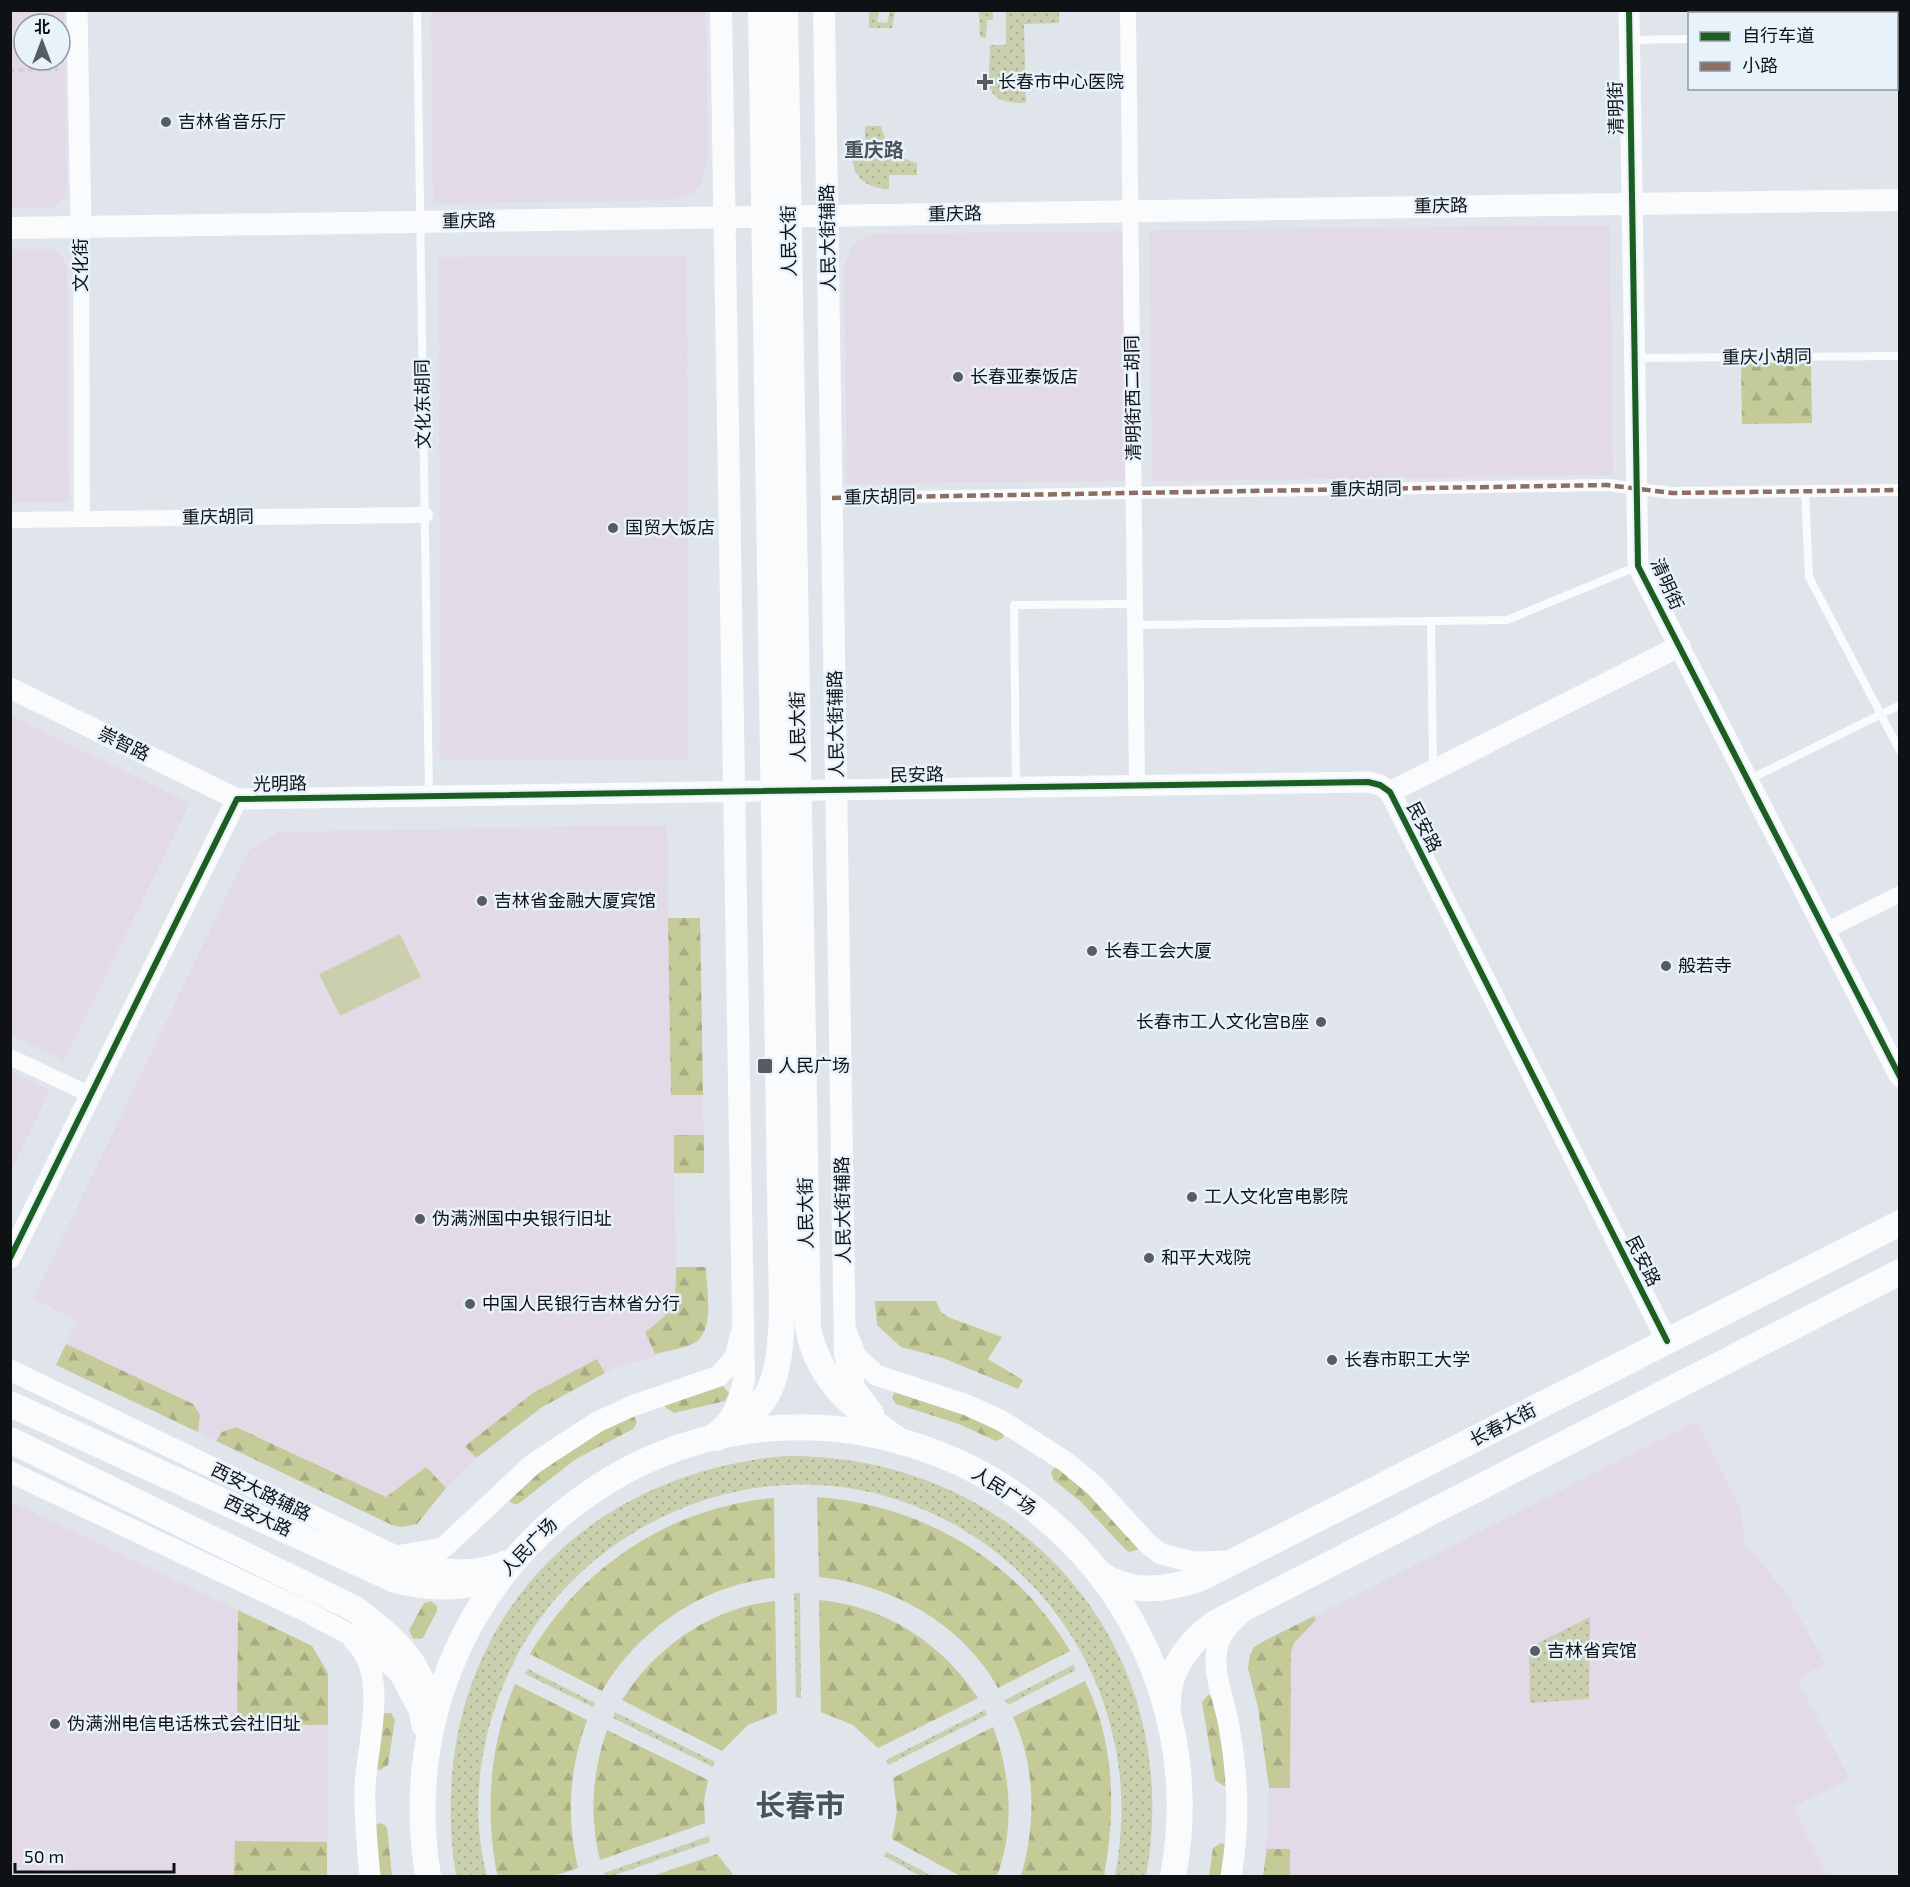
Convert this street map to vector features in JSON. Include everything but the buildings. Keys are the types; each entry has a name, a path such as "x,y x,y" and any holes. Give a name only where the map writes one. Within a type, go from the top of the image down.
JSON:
{"main road":[{"path":"707,1441 727,1422 741,1396 744,1379 721,10"},
{"name":"人民大街","path":"760,10 776,216 799,792 808,1327 816,1358 830,1380 861,1414 908,1444"},
{"name":"人民大街","path":"707,1441 745,1422 766,1399 774,1382 781,1348 774,792 776,216 785,10"},
{"name":"人民大街辅路","path":"824,10 845,1355 855,1389 871,1412 908,1444"},
{"name":"重庆路","path":"10,228 1899,200"},
{"name":"长春大街","path":"1099,1573 1127,1587 1170,1588 1199,1579 1899,1223"},
{"path":"1169,1716 1169,1687 1182,1657 1203,1632 1255,1602 1899,1272"},
{"name":"西安大路","path":"10,1404 395,1580 419,1586 461,1586 484,1580 515,1559"},
{"name":"人民广场","path":"428,1876 424,1851 422,1786 431,1723 450,1662 464,1633 480,1604 515,1559 542,1530 595,1489 654,1458 707,1441 783,1429 816,1429 849,1432 908,1444 956,1462 1005,1487 1057,1528 1099,1573 1138,1633 1152,1663 1169,1716 1180,1791 1180,1825 1173,1876"},
{"path":"10,1440 355,1609 376,1624 414,1662 428,1697 431,1723"}],"street":[{"name":"文化街","path":"77,10 81,227 82,519"},
{"name":"清明街西二胡同","path":"1128,10 1137,786"},
{"name":"清明街","path":"1629,10 1638,566 1899,1077"},
{"name":"重庆胡同","path":"832,498 1607,485 1672,493 1899,490"},
{"name":"重庆胡同","path":"10,520 425,515"},
{"name":"民安路","path":"1390,792 1680,646"},
{"name":"崇智路","path":"10,688 237,800"},
{"name":"民安路","path":"799,792 1368,782 1380,785 1390,792 1667,1341"},
{"name":"光明路","path":"10,1258 237,800 799,792"},
{"path":"1825,931 1899,894"},
{"path":"10,1057 91,1095"},
{"path":"377,1549 398,1555 420,1554 443,1548 504,1488 564,1442 632,1406 719,1376 735,1357 743,1319"},
{"path":"844,1319 848,1342 856,1356 876,1375 967,1405 1035,1440 1095,1486 1161,1554 1194,1562 1238,1560"},
{"name":"西安大路辅路","path":"10,1370 377,1549 422,1566 463,1570 515,1559"},
{"path":"10,1472 366,1643 399,1673 419,1710 425,1754"},
{"path":"1231,1876 1237,1789 1227,1714 1217,1675 1216,1654 1221,1636 1229,1625 1255,1602"},
{"path":"343,1630 359,1645 369,1665 374,1687 365,1795 370,1876"},
{"path":"416,1876 424,1851"}],"lane":[{"name":"文化东胡同","path":"417,10 429,797"},
{"path":"1630,40 1688,39"},
{"name":"重庆小胡同","path":"1635,358 1899,356"},
{"path":"1805,491 1809,577 1899,751"},
{"path":"1136,625 1507,620 1638,566"},
{"path":"1017,788 1014,605 1135,604"},
{"path":"1431,621 1433,771"},
{"path":"1748,780 1899,705"}],"path":[{"path":"10,70 78,69"}],"shaded area":[{"path":"10,11 64,11 12,12 12,72 65,72 67,188 65,196 52,208 11,209"},
{"path":"431,11 706,11 708,161 700,185 692,193 673,200 433,204"},
{"path":"1610,225 1613,475 1152,481 1149,230"},
{"path":"1122,231 1125,481 847,484 844,265 854,245 860,239 877,234"},
{"path":"10,249 50,249 61,255 67,266 69,502 11,503"},
{"path":"687,256 688,760 440,760 439,257"},
{"path":"11,716 190,803 64,1061 11,1035"},
{"path":"667,825 668,918 700,918 704,1173 674,1174 676,1267 706,1267 707,1319 702,1335 695,1343 616,1368 542,1407 476,1458 446,1488 417,1524 401,1527 56,1365 77,1320 33,1299 248,851 279,832"},
{"path":"11,1071 50,1090 11,1171"},
{"name":"吉林省宾馆","path":"1697,1421 1740,1509 1745,1543 1787,1594 1825,1664 1797,1679 1850,1779 1793,1807 1827,1876 1263,1876 1269,1788 1258,1707 1248,1668 1254,1647"},
{"path":"10,1501 312,1646 328,1673 327,1876 11,1876"}],"green space":[{"path":"869,11 879,11 877,22 887,23 890,11 895,11 892,28 869,28"},
{"path":"979,11 993,11 993,20 987,20 986,38 980,37"},
{"path":"1006,11 1059,11 1059,23 1024,24 1026,103 1001,100 990,88 990,45 1006,45"},
{"path":"865,126 881,126 893,150 917,163 917,175 889,175 889,189 874,187 862,180 855,169 852,154 865,153"},
{"path":"1811,362 1812,423 1742,424 1741,363"},
{"path":"668,918 700,918 703,1095 671,1095"},
{"path":"400,934 421,977 340,1016 319,974"},
{"path":"674,1135 704,1135 704,1173 674,1173"},
{"path":"676,1267 706,1267 708,1317 706,1326 703,1335 693,1344 655,1354 645,1332 672,1306"},
{"path":"875,1301 936,1301 941,1312 948,1317 1002,1337 988,1359 1023,1380 1018,1389 943,1358 901,1347 877,1325"},
{"path":"66,1344 193,1404 200,1415 198,1432 56,1365"},
{"path":"597,1359 605,1373 542,1407 476,1458 465,1446 533,1393"},
{"path":"722,1385 729,1393 725,1401 674,1413 665,1407 665,1404"},
{"path":"895,1391 929,1397 1004,1433 1003,1438 996,1441 959,1424 896,1404 892,1398"},
{"path":"634,1416 637,1423 633,1429 576,1459 518,1504 507,1500 567,1446"},
{"path":"236,1427 386,1497 426,1467 446,1488 417,1524 401,1527 392,1525 216,1441 222,1432"},
{"path":"784,1456 868,1464 945,1488 1012,1526 1068,1578 1111,1640 1140,1712 1152,1791 1146,1876 1115,1876 1120,1777 1097,1686 1052,1608 989,1547 911,1504 824,1485 731,1493 638,1530 599,1557 564,1589 534,1626 511,1668 500,1693 485,1744 481,1770 479,1824 487,1876 456,1876 451,1795 461,1720 485,1651 523,1591 573,1540 633,1499 704,1471"},
{"path":"1056,1466 1063,1466 1139,1547 1137,1550 1129,1552 1125,1549 1081,1502 1053,1479 1051,1472"},
{"path":"817,1497 856,1502 893,1512 929,1525 963,1543 994,1564 1023,1590 1048,1619 1070,1651 998,1688 983,1665 965,1644 922,1611 872,1588 819,1577"},
{"path":"774,1498 775,1578 723,1589 675,1614 634,1648 602,1691 530,1654 551,1622 576,1594 603,1568 633,1546 665,1528 700,1514 736,1504"},
{"path":"794,1593 800,1593 801,1698 796,1698"},
{"path":"819,1600 867,1610 910,1631 947,1660 978,1698 878,1748 853,1725 821,1712"},
{"path":"431,1601 437,1606 437,1611 423,1638 413,1639 409,1630 424,1603"},
{"path":"775,1601 777,1713 748,1725 722,1751 622,1700 651,1663 687,1633 729,1612"},
{"path":"238,1610 312,1646 328,1673 328,1725 237,1724"},
{"path":"1314,1616 1316,1620 1294,1643 1291,1652 1290,1788 1269,1788 1258,1707 1248,1668 1250,1655 1254,1647"},
{"path":"1590,1617 1589,1699 1530,1703 1529,1651 1532,1646"},
{"path":"1073,1665 1076,1670 1008,1705 1005,1700"},
{"path":"528,1669 595,1703 593,1707 525,1674"},
{"path":"1085,1681 1102,1728 1110,1777 1110,1827 1104,1876 1021,1876 1026,1857 1031,1816 1030,1776 1021,1736 1013,1717"},
{"path":"515,1684 587,1720 576,1757 571,1793 572,1830 578,1868 554,1876 498,1876 496,1869 491,1822 492,1775 500,1729"},
{"path":"1208,1695 1217,1697 1228,1783 1224,1786 1215,1780 1202,1702"},
{"path":"985,1710 987,1715 888,1765 886,1760"},
{"path":"615,1712 715,1762 713,1767 613,1718"},
{"path":"383,1713 391,1713 395,1720 388,1765 380,1770 376,1769"},
{"path":"993,1727 1007,1783 1008,1820 1003,1858 997,1876 960,1876 892,1839 897,1811 893,1778"},
{"path":"607,1730 708,1780 704,1801 705,1823 600,1860 593,1811 595,1778"},
{"path":"380,1823 387,1827 392,1876 377,1876 374,1825"},
{"path":"709,1836 710,1842 612,1876 605,1876 604,1873"},
{"path":"235,1841 327,1842 327,1876 234,1876"},
{"path":"1221,1843 1226,1845 1225,1876 1209,1876 1213,1848"},
{"path":"1267,1849 1290,1849 1290,1876 1263,1876"},
{"path":"886,1852 932,1876 920,1876 884,1856"},
{"path":"717,1854 734,1876 653,1876"}],"marked path":[{"path":"832,498 1607,485 1672,493 1900,490"}],"cycle path":[{"path":"1629,10 1638,566 1900,1077"},
{"path":"10,1258 237,799 1368,782 1380,785 1390,792 1667,1341"}],"place":[{"name":"长春市中心医院","path":"985,82"},
{"name":"吉林省音乐厅","path":"166,122"},
{"name":"长春亚泰饭店","path":"958,377"},
{"name":"国贸大饭店","path":"613,528"},
{"name":"吉林省金融大厦宾馆","path":"482,901"},
{"name":"长春工会大厦","path":"1092,951"},
{"name":"般若寺","path":"1666,966"},
{"name":"长春市工人文化宫B座","path":"1321,1022"},
{"name":"人民广场","path":"765,1066"},
{"name":"工人文化宫电影院","path":"1192,1197"},
{"name":"伪满洲国中央银行旧址","path":"420,1219"},
{"name":"和平大戏院","path":"1149,1258"},
{"name":"中国人民银行吉林省分行","path":"470,1304"},
{"name":"长春市职工大学","path":"1332,1360"},
{"name":"吉林省宾馆","path":"1535,1651"},
{"name":"伪满洲电信电话株式会社旧址","path":"55,1724"}],"district":[{"name":"重庆路","path":"874,150"},
{"name":"长春市","path":"800,1806"}]}
